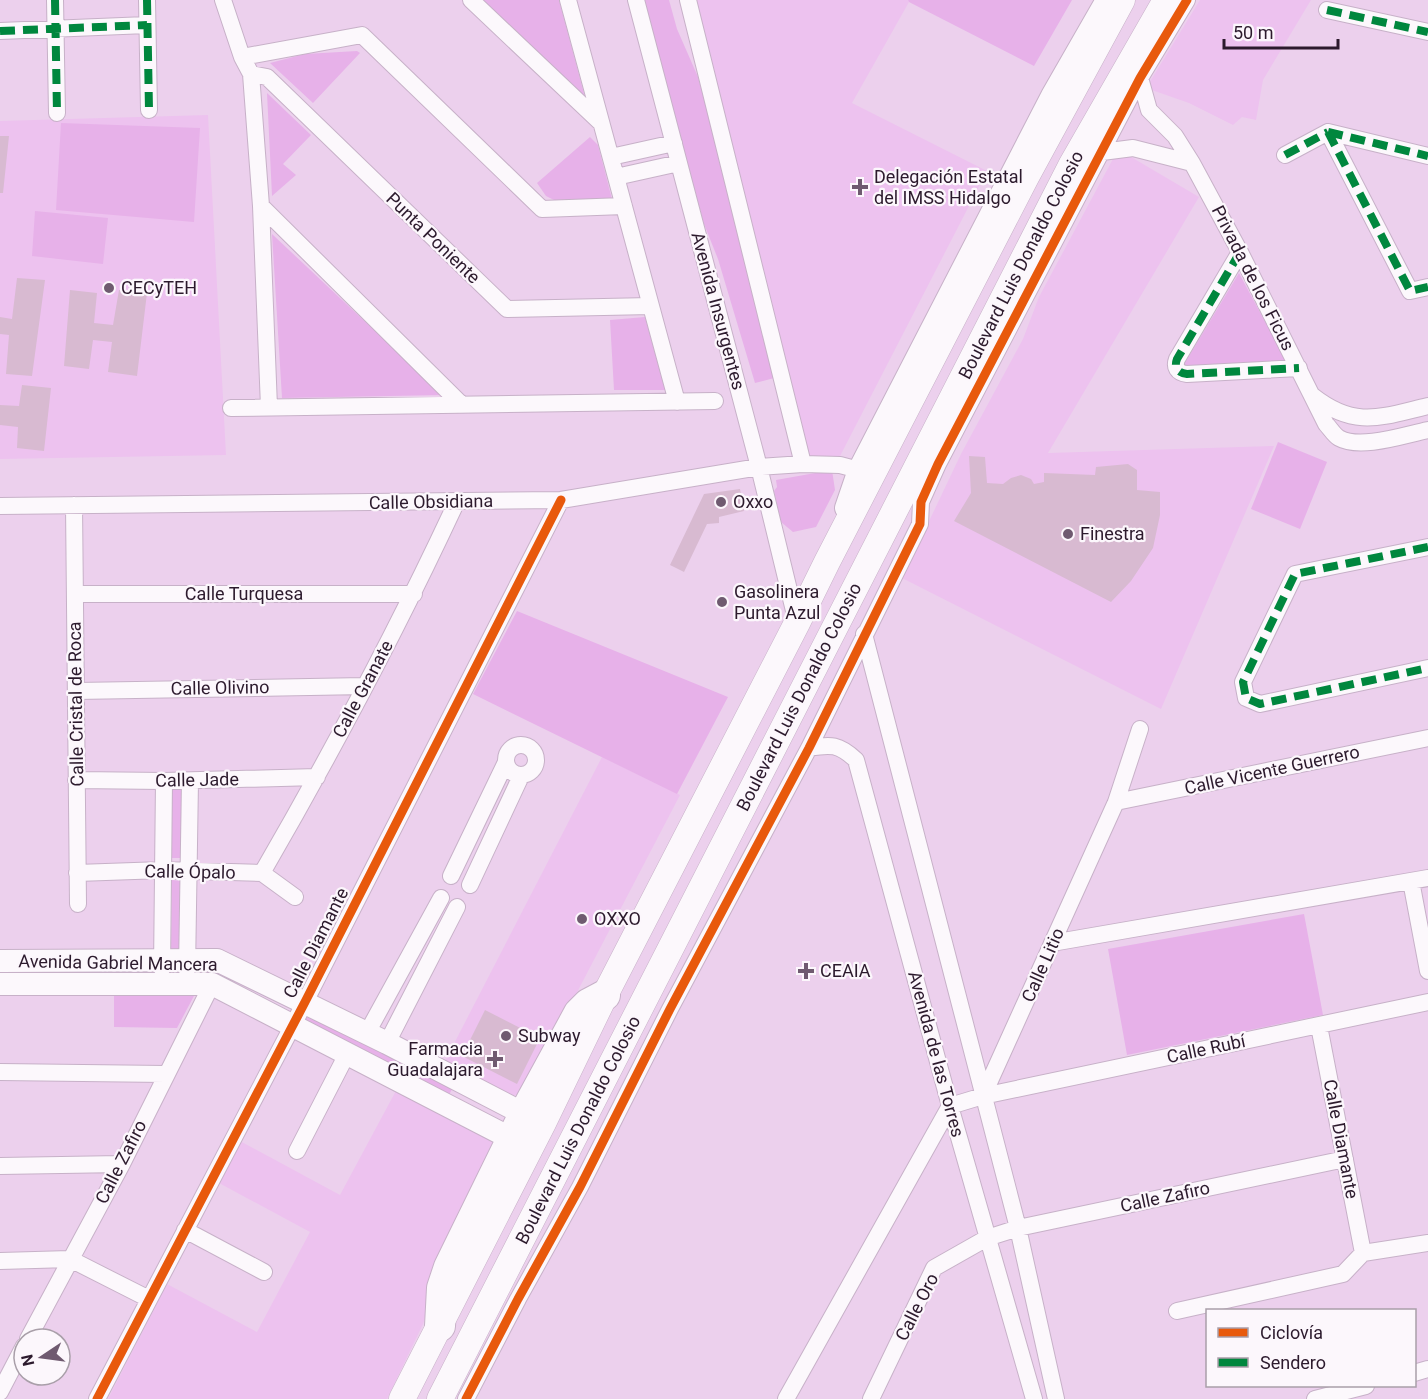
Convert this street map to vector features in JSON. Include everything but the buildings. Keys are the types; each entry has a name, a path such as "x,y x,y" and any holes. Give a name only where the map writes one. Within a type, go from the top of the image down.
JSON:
{"highway":[{"path":"440,1326 442,1288 448,1267 518,1126 579,1013 605,995"}],"main road":[{"name":"Boulevard Luis Donaldo Colosio","path":"402,1399 543,1123 605,995 827,562 1026,177 1122,0"},
{"name":"Boulevard Luis Donaldo Colosio","path":"441,1399 1072,164 1166,0"}],"street":[{"path":"55,0 57,113"},
{"path":"147,0 149,110"},
{"path":"223,0 242,57 251,74 261,206 269,407"},
{"path":"471,0 602,123"},
{"path":"568,0 678,402"},
{"name":"Avenida Insurgentes","path":"636,0 759,467 797,623"},
{"path":"688,0 803,464"},
{"path":"827,562 859,470 1046,106 1107,0"},
{"path":"466,1399 580,1187 670,1009 808,748 920,524 921,502 938,464 1140,78 1187,0"},
{"path":"1327,10 1428,32"},
{"path":"0,31 147,25"},
{"path":"242,57 362,36 543,209 624,206"},
{"name":"Punta Poniente","path":"251,74 267,77 507,309 651,306"},
{"name":"Privada de los Ficus","path":"1140,78 1149,110 1175,136 1192,163 1240,252 1311,394 1336,437 1349,442 1362,443 1428,430"},
{"path":"1285,154 1328,132 1428,156"},
{"path":"1328,132 1410,291 1428,287"},
{"path":"611,157 674,143"},
{"path":"1102,152 1133,148 1192,163"},
{"path":"616,177 679,163"},
{"path":"261,206 462,405"},
{"path":"1240,252 1177,358 1175,364 1177,369 1181,374 1187,374 1299,368"},
{"path":"1311,394 1326,406 1360,418 1374,418 1428,406"},
{"path":"231,408 715,401"},
{"name":"Calle Obsidiana","path":"0,506 561,500 759,467 803,464 840,465 859,470"},
{"name":"Calle Diamante","path":"98,1399 305,1002 561,500"},
{"name":"Calle Granate","path":"262,873 317,777 414,594 457,501"},
{"name":"Calle Cristal de Roca","path":"74,505 78,904"},
{"path":"1428,547 1295,574 1243,682 1246,698 1260,704 1428,668"},
{"name":"Calle Turquesa","path":"75,594 414,594"},
{"path":"864,634 1018,1228 1056,1399"},
{"name":"Calle Olivino","path":"76,691 365,686"},
{"name":"Calle Litio","path":"983,1096 1116,802 1140,729"},
{"name":"Calle Vicente Guerrero","path":"1116,802 1428,738"},
{"path":"377,1038 441,898 441,884 452,876 506,762 507,755 517,745 525,745 536,754 537,762 534,769 521,776 508,769 506,762"},
{"name":"Avenida de las Torres","path":"808,748 824,745 842,747 856,760 950,1107 1034,1399"},
{"path":"470,885 521,776"},
{"name":"Calle Jade","path":"76,780 190,781 317,777"},
{"path":"162,984 164,781"},
{"path":"186,983 190,781"},
{"name":"Calle Ópalo","path":"77,873 163,870 262,873 295,897"},
{"path":"377,1038 457,907 469,899 470,885 459,876 452,876"},
{"path":"1052,943 1428,878"},
{"path":"1411,881 1428,971"},
{"path":"441,898 448,905 457,907"},
{"name":"Avenida Gabriel Mancera","path":"0,962 218,960 460,1080 518,1126"},
{"name":"Avenida Gabriel Mancera","path":"0,984 212,984 447,1105 518,1126"},
{"name":"Calle Zafiro","path":"34,1327 122,1164 212,984"},
{"name":"Calle Rubí","path":"983,1096 1428,1002"},
{"name":"Calle Diamante","path":"1318,1026 1363,1253"},
{"path":"297,1151 347,1054"},
{"path":"0,1072 165,1074"},
{"path":"447,1105 460,1080"},
{"path":"786,1399 950,1107 983,1096"},
{"name":"Calle Zafiro","path":"987,1238 1018,1228 1344,1158"},
{"path":"0,1166 122,1164"},
{"path":"185,1230 264,1272"},
{"name":"Calle Oro","path":"871,1399 934,1269 987,1238"},
{"path":"1177,1311 1343,1274 1363,1253 1428,1243"},
{"path":"0,1261 70,1259 149,1299"},
{"path":"1016,1336 1041,1330"},
{"path":"0,1392 12,1369"},
{"path":"1315,1399 1362,1387"}],"shaded area":[{"path":"481,0 559,0 586,101"},
{"path":"643,0 669,0 677,29 698,77 778,377 755,383 718,259 704,224"},
{"path":"696,0 908,0 909,2 852,103 987,171 838,460 807,456"},
{"path":"908,0 1072,0 1034,66"},
{"path":"1200,0 1311,0 1263,80 1256,120 1242,117 1233,125 1189,103 1146,88"},
{"path":"357,51 360,53 313,103 270,63 305,54"},
{"path":"267,93 311,135 283,164 296,175 272,196"},
{"name":"CECyTEH","path":"208,115 226,455 0,459 0,121"},
{"path":"61,123 200,128 194,222 56,210"},
{"path":"590,137 598,145 612,199 554,200 546,196 537,183"},
{"path":"1126,154 1199,197 1048,453 1274,446 1161,709 902,578 961,454 1023,339 1039,297 1114,157"},
{"path":"35,211 108,218 103,264 32,256"},
{"path":"272,234 443,395 282,398"},
{"path":"1239,273 1286,361 1183,366"},
{"path":"645,317 665,390 614,390 610,320"},
{"path":"1278,442 1327,462 1300,529 1251,509"},
{"path":"832,470 835,490 816,527 793,532 781,522 774,491 777,487 776,480"},
{"path":"517,611 728,697 677,794 473,694"},
{"path":"602,757 680,795 525,1092 510,1097 444,1063"},
{"path":"172,789 181,789 181,858 172,858"},
{"path":"172,880 181,881 180,951 171,951"},
{"path":"1304,914 1323,1015 1127,1055 1108,949"},
{"path":"114,994 195,994 177,1028 114,1027"},
{"path":"305,1015 453,1087 449,1095 305,1022 303,1018"},
{"path":"398,1087 495,1142 444,1248 423,1324 387,1399 108,1399 167,1284 257,1332 310,1232 219,1183 240,1141 340,1195"}],"marked path":[{"path":"55,0 57,113"},
{"path":"147,0 149,110"},
{"path":"1327,10 1428,32"},
{"path":"0,31 147,25"},
{"path":"1328,132 1410,291 1428,287"},
{"path":"1328,132 1428,156"},
{"path":"1285,155 1328,132"},
{"path":"1240,252 1177,359 1177,369 1187,374 1299,368"},
{"path":"1428,547 1295,574 1243,682 1246,698 1260,704 1428,668"}],"cycle path":[{"path":"466,1399 580,1187 670,1009 809,748 920,524 921,502 938,464 1140,78 1187,0"},
{"path":"97,1399 305,1002 561,500"}],"place":[{"name":"Delegación Estatal del IMSS Hidalgo","path":"860,187"},
{"name":"CECyTEH","path":"109,288"},
{"name":"Oxxo","path":"721,502"},
{"name":"Finestra","path":"1068,534"},
{"name":"Gasolinera Punta Azul","path":"722,602"},
{"name":"OXXO","path":"582,919"},
{"name":"CEAIA","path":"806,971"},
{"name":"Subway","path":"506,1036"},
{"name":"Farmacia Guadalajara","path":"495,1059"}]}
